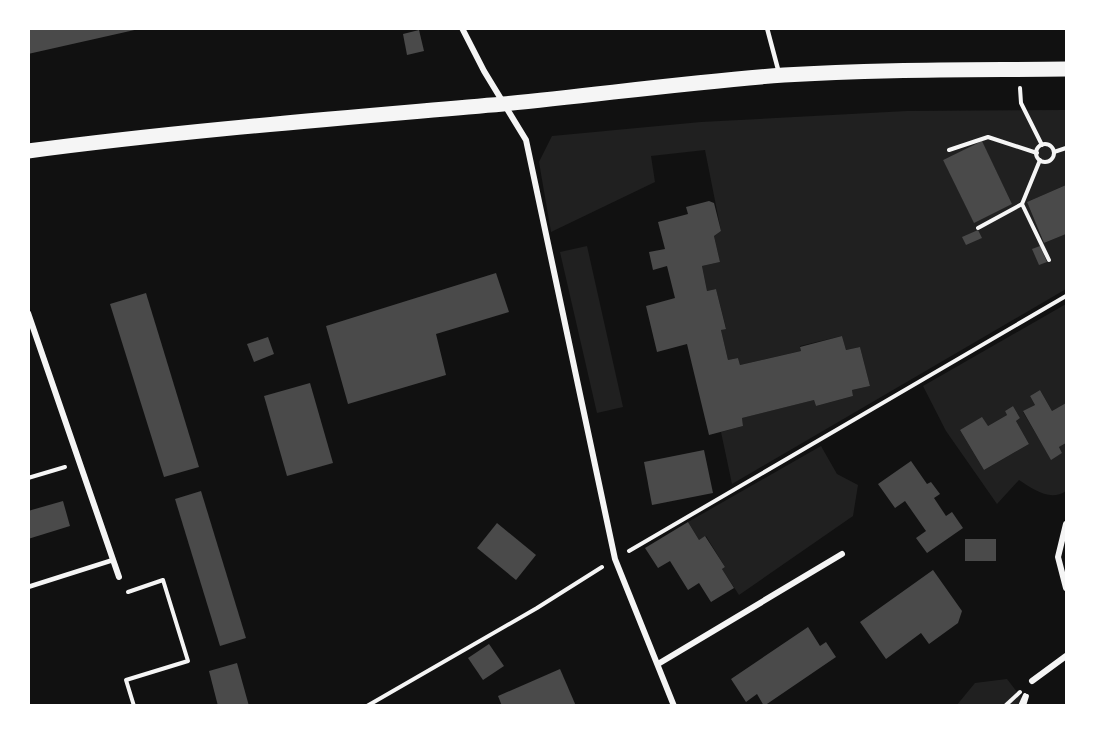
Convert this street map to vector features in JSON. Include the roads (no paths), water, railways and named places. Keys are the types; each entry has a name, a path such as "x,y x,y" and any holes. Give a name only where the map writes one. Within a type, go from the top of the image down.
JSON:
{"main road":[{"path":"28,151 136,136 506,104 637,88 780,76 851,71 1066,69"}],"street":[{"path":"462,28 484,71 526,140 615,559 674,705"},
{"path":"28,313 119,577"},
{"path":"1066,524 1058,557 1066,588"},
{"path":"658,664 842,554"},
{"path":"1032,681 1066,656"}],"lane":[{"path":"767,28 780,76"},
{"path":"28,587 113,560"}]}
